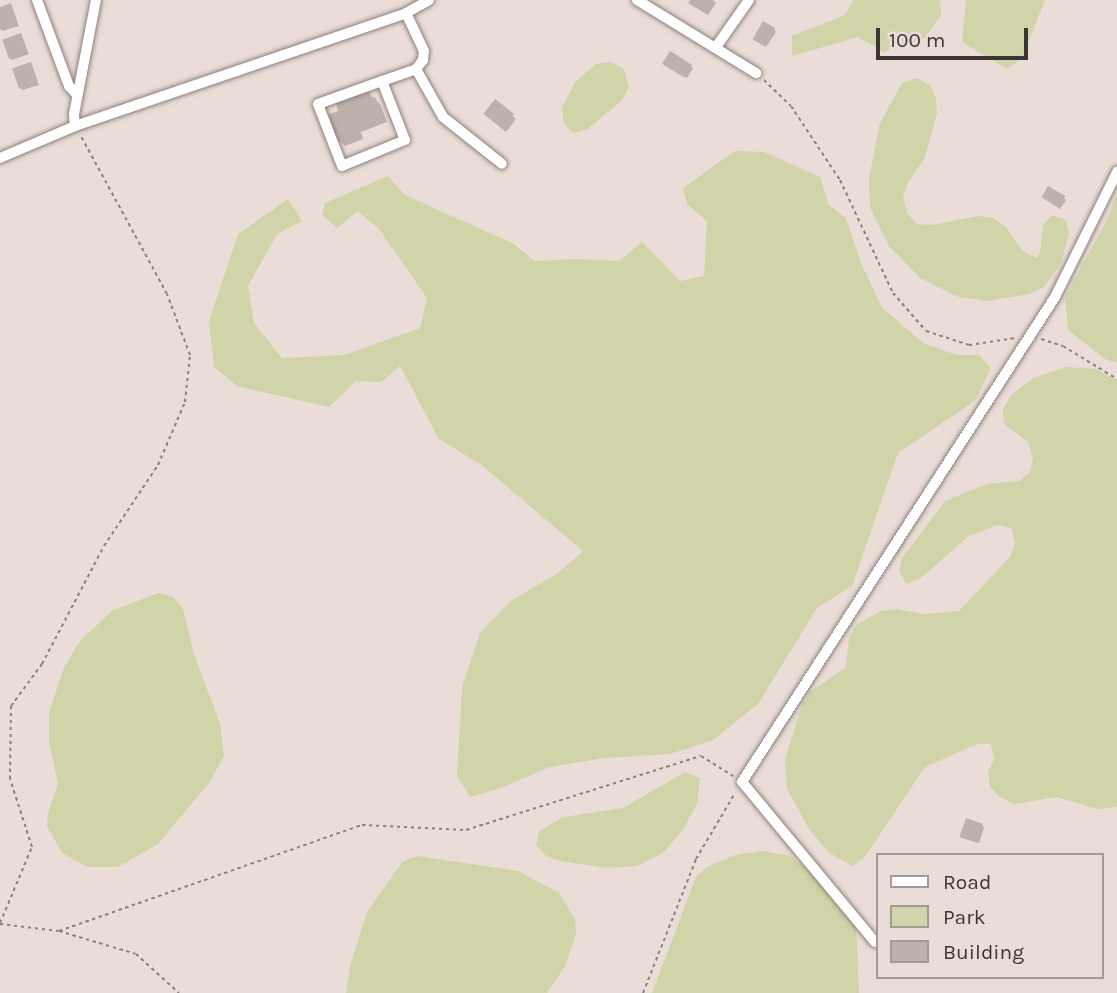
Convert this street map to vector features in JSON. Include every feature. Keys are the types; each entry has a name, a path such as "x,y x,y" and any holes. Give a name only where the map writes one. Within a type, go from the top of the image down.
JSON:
{"street":[{"path":"37,0 69,86 77,95"},
{"path":"75,127 77,95 96,0"},
{"path":"0,158 75,127 406,13 429,0"},
{"path":"637,0 756,73"},
{"path":"716,47 750,0"},
{"path":"382,81 405,140 342,166 318,104 382,81 416,69 423,60 424,51 406,13"},
{"path":"416,69 443,117 502,164"},
{"path":"875,942 742,782 1055,297 1117,172"}],"path":[{"path":"756,73 790,106 840,180 893,293 926,331 969,345 1031,336 1063,346 1117,379"},
{"path":"75,127 167,294 190,355 185,402 158,465 104,546 43,664 11,706 10,779 32,847 0,924 58,930 136,954 179,993"},
{"path":"58,930 362,825 466,830 701,757 742,782 696,859 643,993"}],"green space":[{"path":"853,0 940,0 941,15 925,38 884,52 858,37 792,56 792,36 845,15"},
{"path":"966,0 1045,0 1022,58 1007,69 962,42"},
{"path":"611,62 624,69 629,87 622,100 588,129 573,133 564,123 562,108 575,82 596,64"},
{"path":"916,78 930,85 936,98 937,113 925,157 908,183 903,197 907,213 917,224 932,225 978,216 993,218 1006,227 1023,251 1036,258 1040,252 1043,225 1052,215 1066,220 1069,234 1061,263 1044,287 1030,294 987,301 959,297 920,278 889,246 870,207 869,179 880,123 902,83"},
{"path":"735,151 764,152 820,177 829,205 846,218 861,263 882,308 925,344 957,355 979,355 991,368 976,400 898,453 852,586 817,608 758,704 713,740 670,754 604,758 550,767 501,788 470,797 457,776 462,687 480,633 512,600 557,574 583,551 480,464 439,439 400,366 381,382 356,381 329,407 237,386 214,367 209,321 238,234 288,199 302,221 277,234 248,286 254,323 282,358 344,355 420,328 427,298 379,229 358,211 337,228 322,215 325,203 388,176 405,195 514,244 534,261 619,261 642,242 680,281 704,276 707,221 687,204 683,188"},
{"path":"1117,193 1117,363 1105,359 1068,330 1065,297 1108,218"},
{"path":"1065,367 1096,369 1117,380 1117,807 1097,809 1057,797 1014,804 1000,797 990,787 988,772 994,759 991,744 977,744 925,767 864,858 852,866 828,852 809,829 787,789 785,760 802,704 810,692 846,667 849,638 856,625 881,611 896,609 925,614 959,611 1010,557 1015,544 1012,528 997,525 969,536 921,578 906,584 899,571 902,558 945,501 987,484 1019,481 1030,472 1033,458 1028,442 1004,424 1003,409 1011,395 1034,378"},
{"path":"159,593 173,597 183,609 193,651 220,724 224,756 209,783 158,844 118,867 88,867 62,853 47,826 48,813 58,784 49,741 49,713 63,670 79,642 113,610"},
{"path":"685,772 700,778 697,804 682,831 663,853 637,866 606,868 560,861 546,856 536,845 539,831 564,817 623,808"},
{"path":"762,851 791,856 816,877 856,924 859,993 652,993 696,877 707,867 735,855"},
{"path":"417,856 518,871 559,893 575,919 576,934 565,966 547,993 346,993 350,966 367,912 402,862"}],"building":[{"path":"690,0 714,0 706,14 688,3"},
{"path":"11,3 18,24 0,30 0,7"},
{"path":"763,21 775,28 765,46 752,39"},
{"path":"21,33 28,52 9,59 2,40"},
{"path":"670,51 692,65 684,77 662,64"},
{"path":"31,62 38,82 19,88 12,69"},
{"path":"368,90 372,98 375,97 383,117 356,127 359,134 338,142 328,115 338,111 336,103"},
{"path":"495,99 514,114 502,129 483,114"},
{"path":"1048,186 1065,196 1059,207 1042,197"},
{"path":"966,818 983,824 977,843 959,837"}]}
